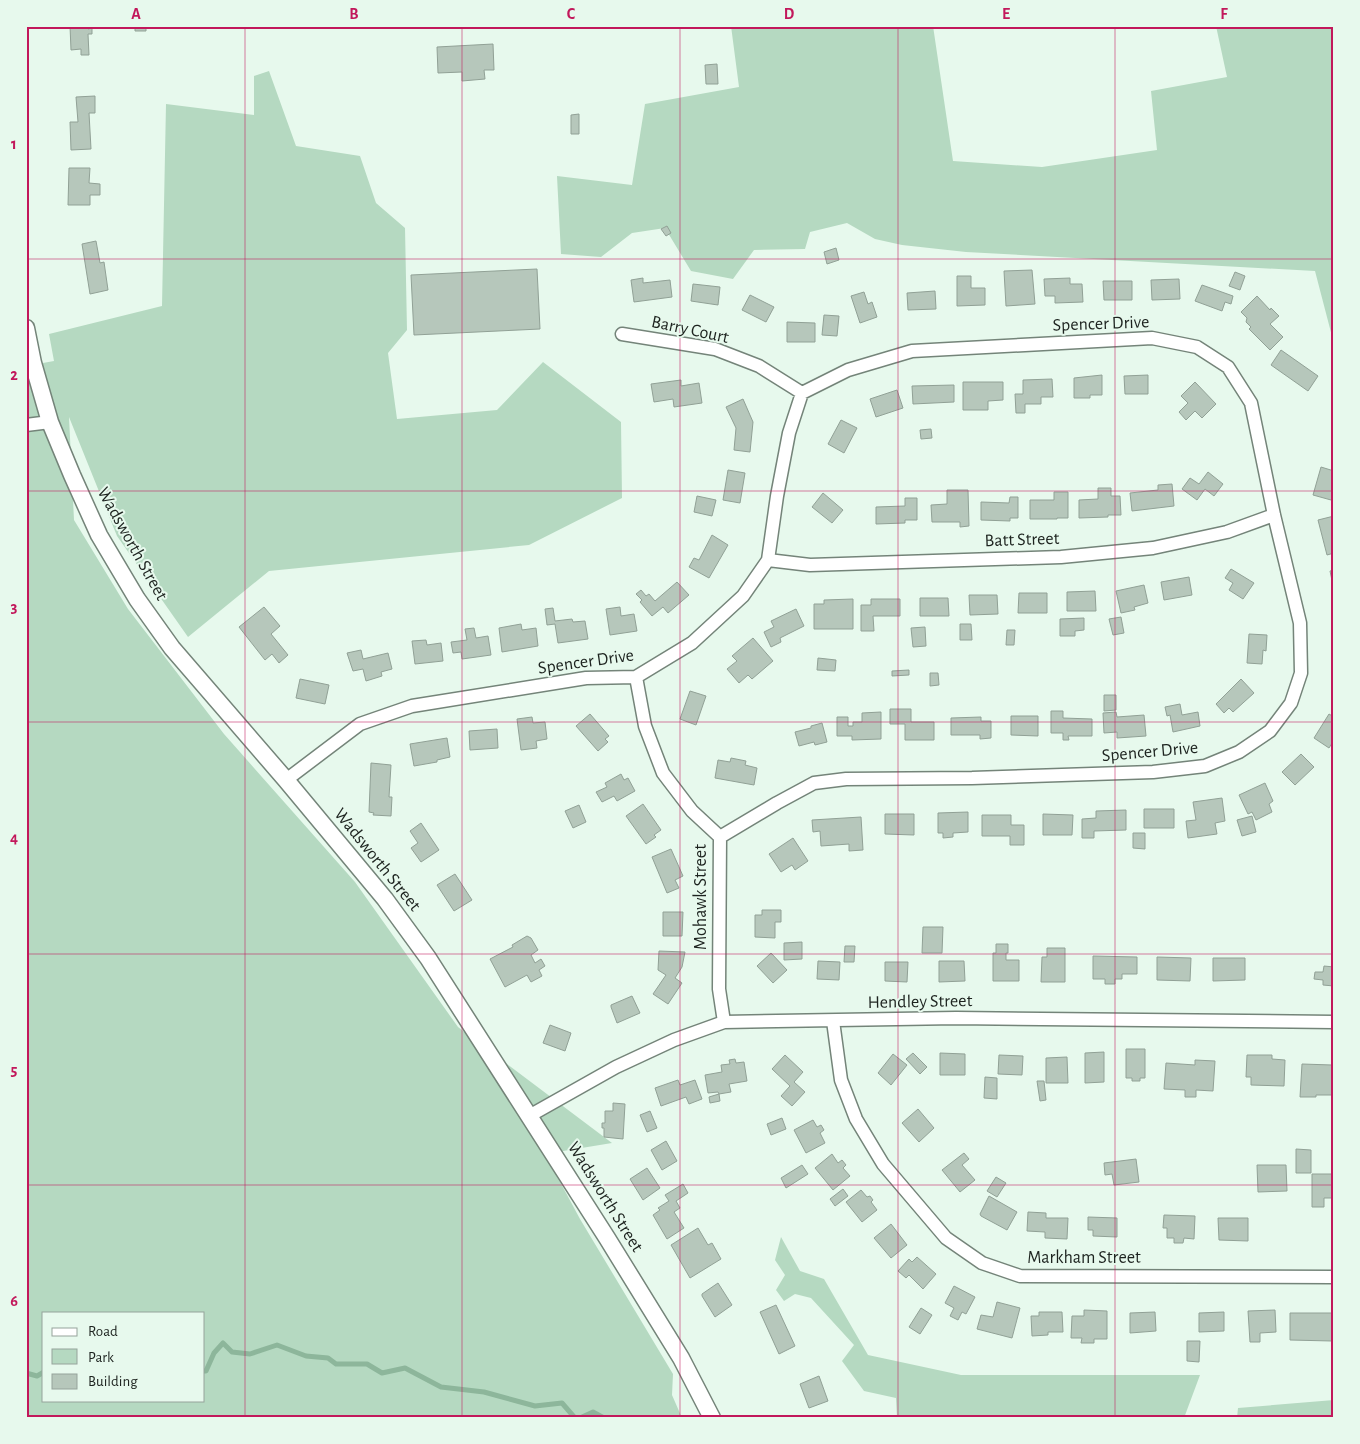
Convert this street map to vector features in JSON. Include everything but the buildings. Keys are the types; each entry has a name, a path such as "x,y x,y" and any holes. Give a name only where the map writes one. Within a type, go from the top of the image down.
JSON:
{"street":[{"name":"Wadsworth Street","path":"26,328 33,362 50,422 99,535 137,599 172,648 386,899 428,958 681,1358 712,1418"},
{"name":"Barry Court","path":"622,334 714,350 759,366 802,393"},
{"name":"Spencer Drive","path":"286,780 360,724 412,706 586,678 636,677 692,643 743,596 768,560 776,496 789,433 802,393 848,370 912,351 1152,338 1197,347 1228,368 1250,402 1274,515 1300,623 1301,672 1291,703 1270,731 1239,752 1205,766 1153,772 972,778 846,779 814,784 777,803 720,837"},
{"path":"26,425 50,422"},
{"name":"Batt Street","path":"768,560 810,565 1061,557 1153,548 1227,532 1274,515"},
{"name":"Mohawk Street","path":"636,677 645,726 663,773 692,811 720,837 719,989 724,1022"},
{"name":"Hendley Street","path":"529,1116 616,1067 674,1040 724,1022 956,1018 1334,1022"},
{"name":"Markham Street","path":"833,1020 841,1080 856,1119 883,1164 946,1238 982,1263 1020,1276 1334,1277"}],"green space":[{"path":"731,26 933,26 953,161 1042,167 1157,150 1151,91 1227,77 1216,26 1334,26 1334,344 1315,271 966,252 902,245 875,239 847,223 810,232 805,249 754,250 733,279 691,271 665,228 632,233 601,257 561,254 557,176 632,185 645,104 739,87"},
{"path":"269,71 296,146 360,156 376,203 405,228 407,330 388,353 397,419 497,410 543,362 621,422 622,498 529,545 269,571 188,637 117,536 69,417 74,520 128,609 224,734 355,882 458,1027 612,1143 551,1153 544,1152 580,1219 673,1374 672,1395 682,1418 26,1418 26,366 54,361 49,334 162,306 166,104 254,115 254,76"},
{"path":"781,1237 800,1271 824,1279 868,1355 961,1375 1200,1375 1184,1418 897,1418 896,1398 864,1391 842,1361 854,1345 811,1298 795,1294 784,1301 776,1290 785,1275 775,1260"},
{"path":"1334,1400 1334,1418 1237,1418 1238,1408"}],"waterway":[{"path":"205,1371 214,1353 223,1343 232,1352 250,1354 277,1345 306,1356 328,1358 336,1364 367,1364 382,1373 405,1368 441,1387 484,1392 535,1406 562,1403 575,1418"},
{"path":"26,1373 37,1376 42,1373"},
{"path":"580,1418 593,1412 604,1418"}]}
